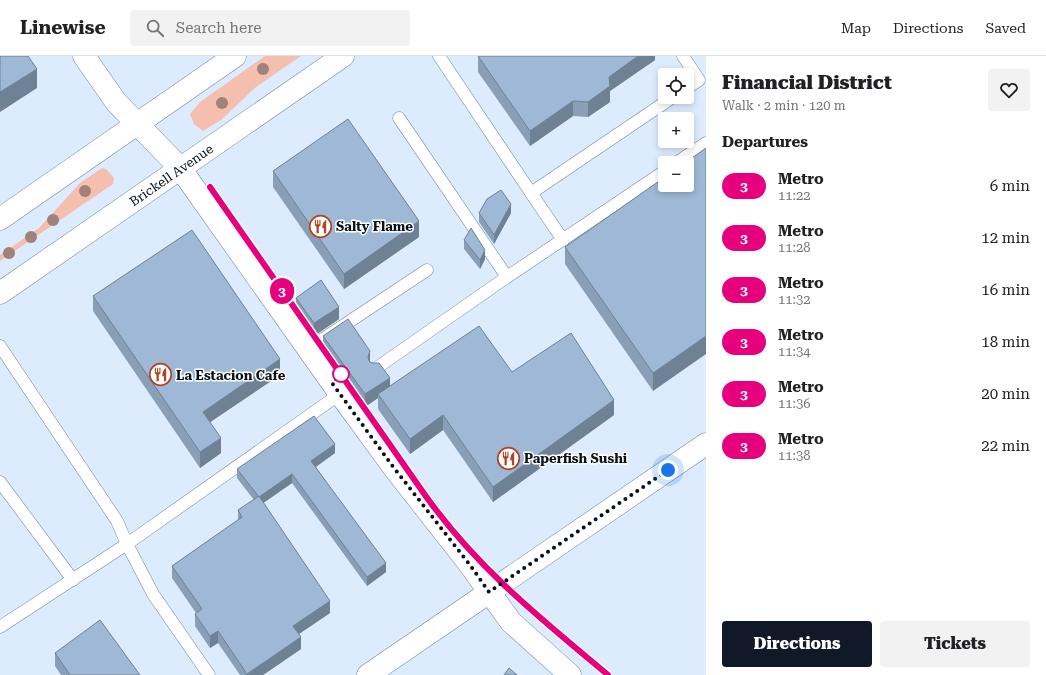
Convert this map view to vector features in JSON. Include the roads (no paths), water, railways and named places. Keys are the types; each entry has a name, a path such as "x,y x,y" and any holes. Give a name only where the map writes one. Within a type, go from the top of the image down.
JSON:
{"main road":[{"path":"84,56 116,102 180,168 308,348 344,391 394,468 470,565 511,622 570,675"},
{"path":"0,219 235,56"},
{"name":"Brickell Avenue","path":"0,293 343,56"},
{"path":"368,675 706,444"}],"lane":[{"path":"439,56 563,240"},
{"path":"683,56 691,68"},
{"path":"694,72 699,80 694,83"},
{"path":"531,193 663,104"},
{"path":"399,118 507,277"},
{"path":"686,156 706,143"},
{"path":"375,370 507,277 658,176"},
{"path":"308,348 428,270"},
{"path":"0,346 117,521 127,544 153,594 209,675"},
{"path":"0,627 127,544 344,391"},
{"path":"0,482 73,580"}],"railway":[{"path":"210,187 434,507 447,523 474,555 502,584 546,624 608,675"}],"metro line":[{"name":"3","path":"210,187 425,495 451,529 469,551 512,594 608,675"}],"place":[{"name":"Salty Flame","path":"320,226"},
{"name":"La Estacion Cafe","path":"161,375"},
{"name":"Paperfish Sushi","path":"508,458"}]}
